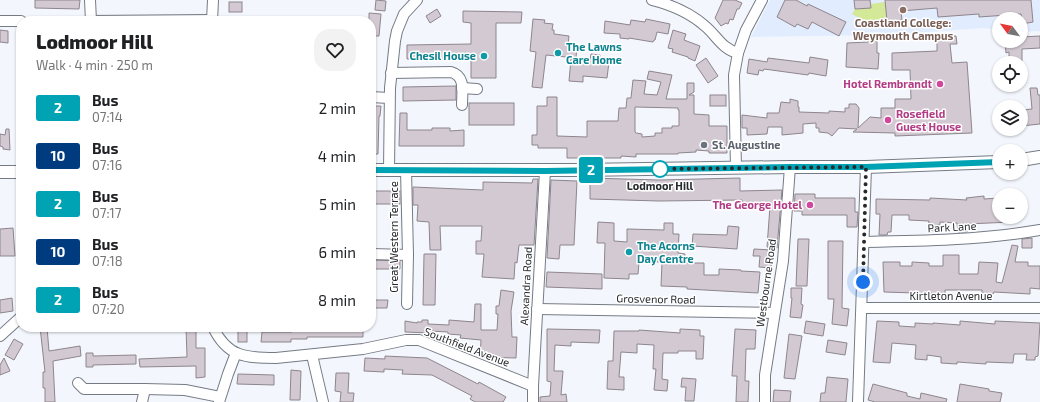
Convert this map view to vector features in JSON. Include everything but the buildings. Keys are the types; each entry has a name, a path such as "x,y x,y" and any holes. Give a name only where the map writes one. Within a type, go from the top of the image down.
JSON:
{"main road":[{"path":"1028,159 1040,157"},
{"path":"376,170 545,171 866,167 992,162"},
{"path":"0,172 16,172"}],"street":[{"path":"90,0 90,16"},
{"path":"212,16 213,0"},
{"path":"389,170 389,98 397,31 404,14 416,0"},
{"path":"652,0 680,9 693,16 706,26 724,46 738,53"},
{"path":"736,168 734,75 738,53 746,30 762,0"},
{"path":"0,21 16,21"},
{"path":"391,73 453,73 459,76 462,80 462,105"},
{"path":"462,88 477,89"},
{"path":"376,97 389,98"},
{"name":"Westbourne Road","path":"764,402 765,375 783,261 790,167"},
{"path":"858,402 866,167"},
{"name":"Great Western Terrace","path":"406,170 408,255 407,304"},
{"name":"Alexandra Road","path":"533,402 545,171"},
{"name":"Park Lane","path":"864,242 952,240 1012,235 1040,230"},
{"path":"376,254 408,255"},
{"name":"Kirtleton Avenue","path":"862,308 1040,308"},
{"name":"Grosvenor Road","path":"537,309 774,313"},
{"path":"0,336 16,322"},
{"name":"Southfield Avenue","path":"215,332 219,340 226,347 236,353 263,358 312,355 363,349 406,340 419,340 533,386"},
{"path":"78,383 84,389 98,390 145,388 185,390 220,400 236,353"},
{"path":"312,355 323,402"},
{"path":"142,402 145,388"}],"shaded area":[{"name":"Coastland College: Weymouth Campus","path":"770,0 1040,0 1040,31 1028,32 1028,12 992,12 992,29 984,28 885,35 751,37"}],"green space":[{"path":"885,2 887,21 869,21 852,14 855,9 871,8 871,4"}],"bus line":[{"name":"2","path":"376,170 545,171 866,167 992,163"}],"place":[{"name":"Coastland College: Weymouth Campus","path":"903,10"},
{"name":"The Lawns Care Home","path":"558,53"},
{"name":"Chesil House","path":"484,56"},
{"name":"Hotel Rembrandt","path":"940,84"},
{"name":"Rosefield Guest House","path":"888,120"},
{"name":"St. Augustine","path":"704,145"},
{"name":"Lodmoor Hill","path":"660,169"},
{"name":"The George Hotel","path":"810,205"},
{"name":"The Acorns Day Centre","path":"629,252"}],"route":[{"path":"660,169 866,167 863,282"}]}
